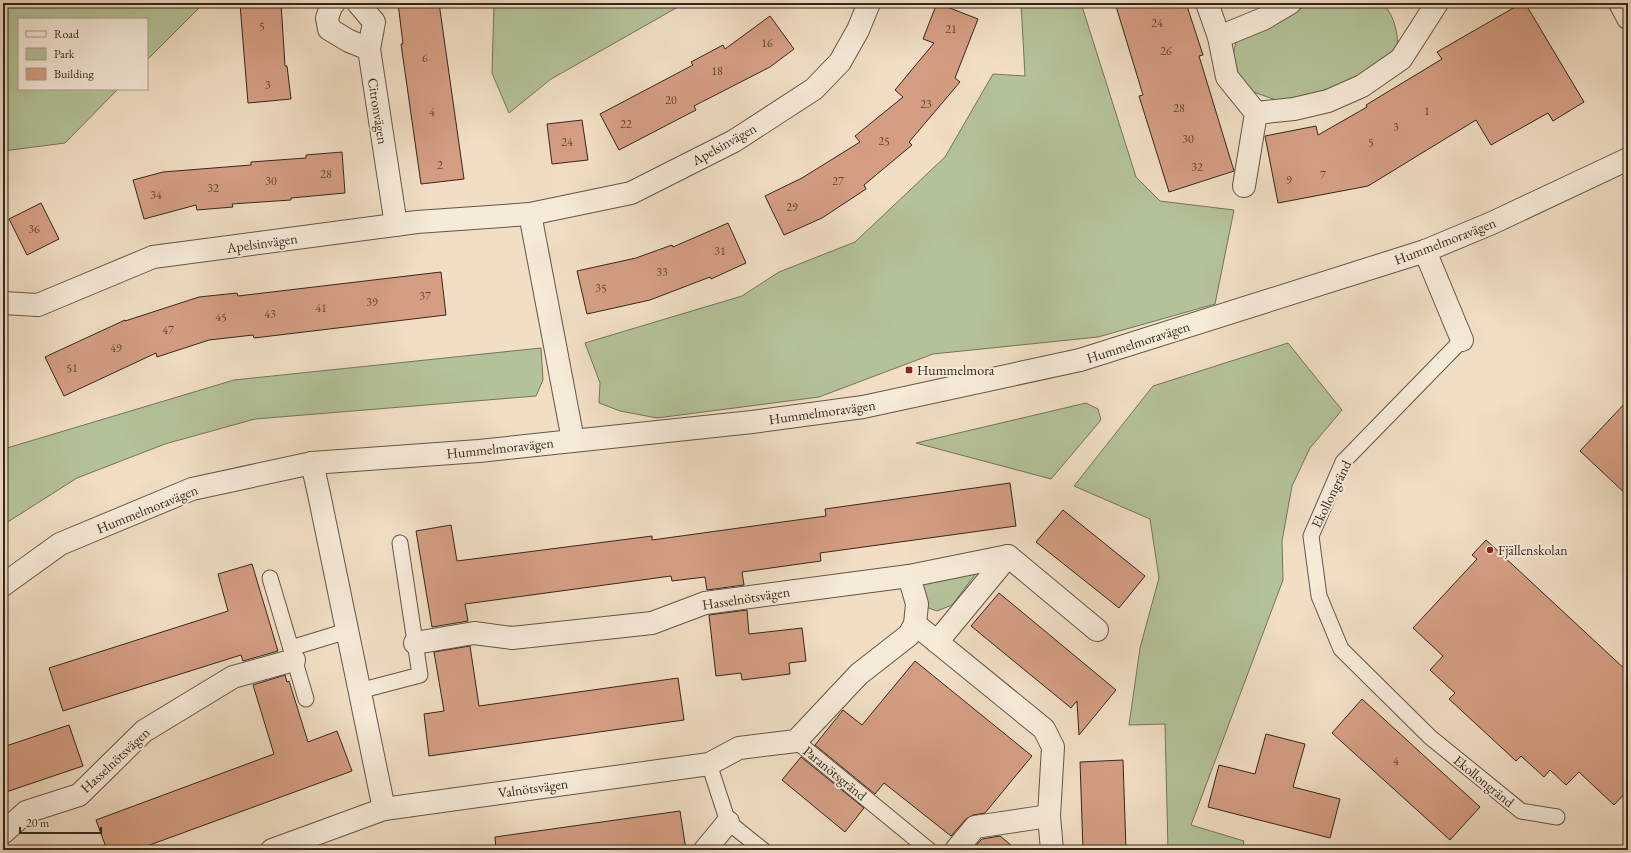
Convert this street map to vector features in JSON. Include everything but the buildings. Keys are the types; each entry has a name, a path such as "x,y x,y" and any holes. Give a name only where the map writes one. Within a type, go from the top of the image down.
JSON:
{"street":[{"path":"333,3 327,18 328,29 349,41 369,49"},
{"name":"Citronvägen","path":"358,3 374,22 369,49 396,225"},
{"name":"Apelsinvägen","path":"3,303 38,305 153,257 396,225 530,214 631,193 734,141 814,89 840,62 858,30 869,3"},
{"path":"1207,3 1218,37 1227,77 1256,113 1244,186"},
{"path":"1218,37 1263,19 1290,3"},
{"path":"1256,113 1294,108 1328,101 1362,86 1401,59 1436,3"},
{"path":"1620,3 1628,18"},
{"name":"Hummelmoravägen","path":"3,586 60,544 192,489 312,463 479,451 752,422 863,407 1080,360 1425,251 1492,224 1628,158"},
{"path":"530,214 573,440"},
{"name":"Ekollongränd","path":"1425,251 1462,340"},
{"path":"312,463 384,809"},
{"path":"937,642 1008,556 1097,630"},
{"name":"Hasselnötsvägen","path":"415,643 474,633 512,638 652,624 705,602 909,576 1008,556"},
{"path":"909,576 917,604 915,624 1044,729 1053,747 1049,816 1052,850"},
{"name":"Paranötsgränd","path":"796,741 859,674 909,635 915,624"},
{"name":"Hasselnötsvägen","path":"3,833 26,812 79,795 144,731 233,677 293,654"},
{"name":"Valnötsvägen","path":"272,850 384,809 709,764 739,748 796,741"},
{"path":"956,850 975,827 1049,816"},
{"path":"706,850 728,822"}],"lane":[{"name":"Ekollongränd","path":"1462,340 1343,462 1311,536 1319,596 1341,649 1430,737 1521,811 1557,817"},
{"path":"359,691 420,674 400,543"},
{"path":"270,578 306,698"},
{"name":"Hasselnötsvägen","path":"293,654 347,631"},
{"name":"Paranötsgränd","path":"796,741 929,850"},
{"path":"709,764 728,822 762,850"}],"green space":[{"path":"3,3 204,3 148,59 148,18 18,18 18,90 117,90 65,143 3,151"},
{"path":"494,3 685,3 551,79 509,113 492,73"},
{"path":"1021,3 1081,3 1136,177 1160,201 1234,210 1215,304 1098,337 933,354 819,397 657,418 620,411 599,403 600,383 585,343 742,296 779,272 855,242 945,157 993,74 1025,76"},
{"path":"1312,3 1383,3 1391,14 1397,33 1397,53 1370,71 1337,86 1297,99 1276,100 1245,89 1232,61 1236,41"},
{"path":"1288,343 1342,410 1310,448 1292,486 1282,541 1283,580 1191,825 1244,841 1242,850 1168,850 1165,724 1129,725 1140,648 1159,578 1150,519 1074,486 1153,386"},
{"path":"541,348 543,380 536,396 255,419 165,444 77,478 3,525 3,447 7,448 234,380"},
{"path":"1086,403 1098,409 1101,420 1051,479 916,443"},
{"path":"970,568 975,575 952,605 937,611 926,607 922,580"}],"place":[{"name":"Hummelmora","path":"909,370"},
{"name":"Fjällenskolan","path":"1490,550"}]}
